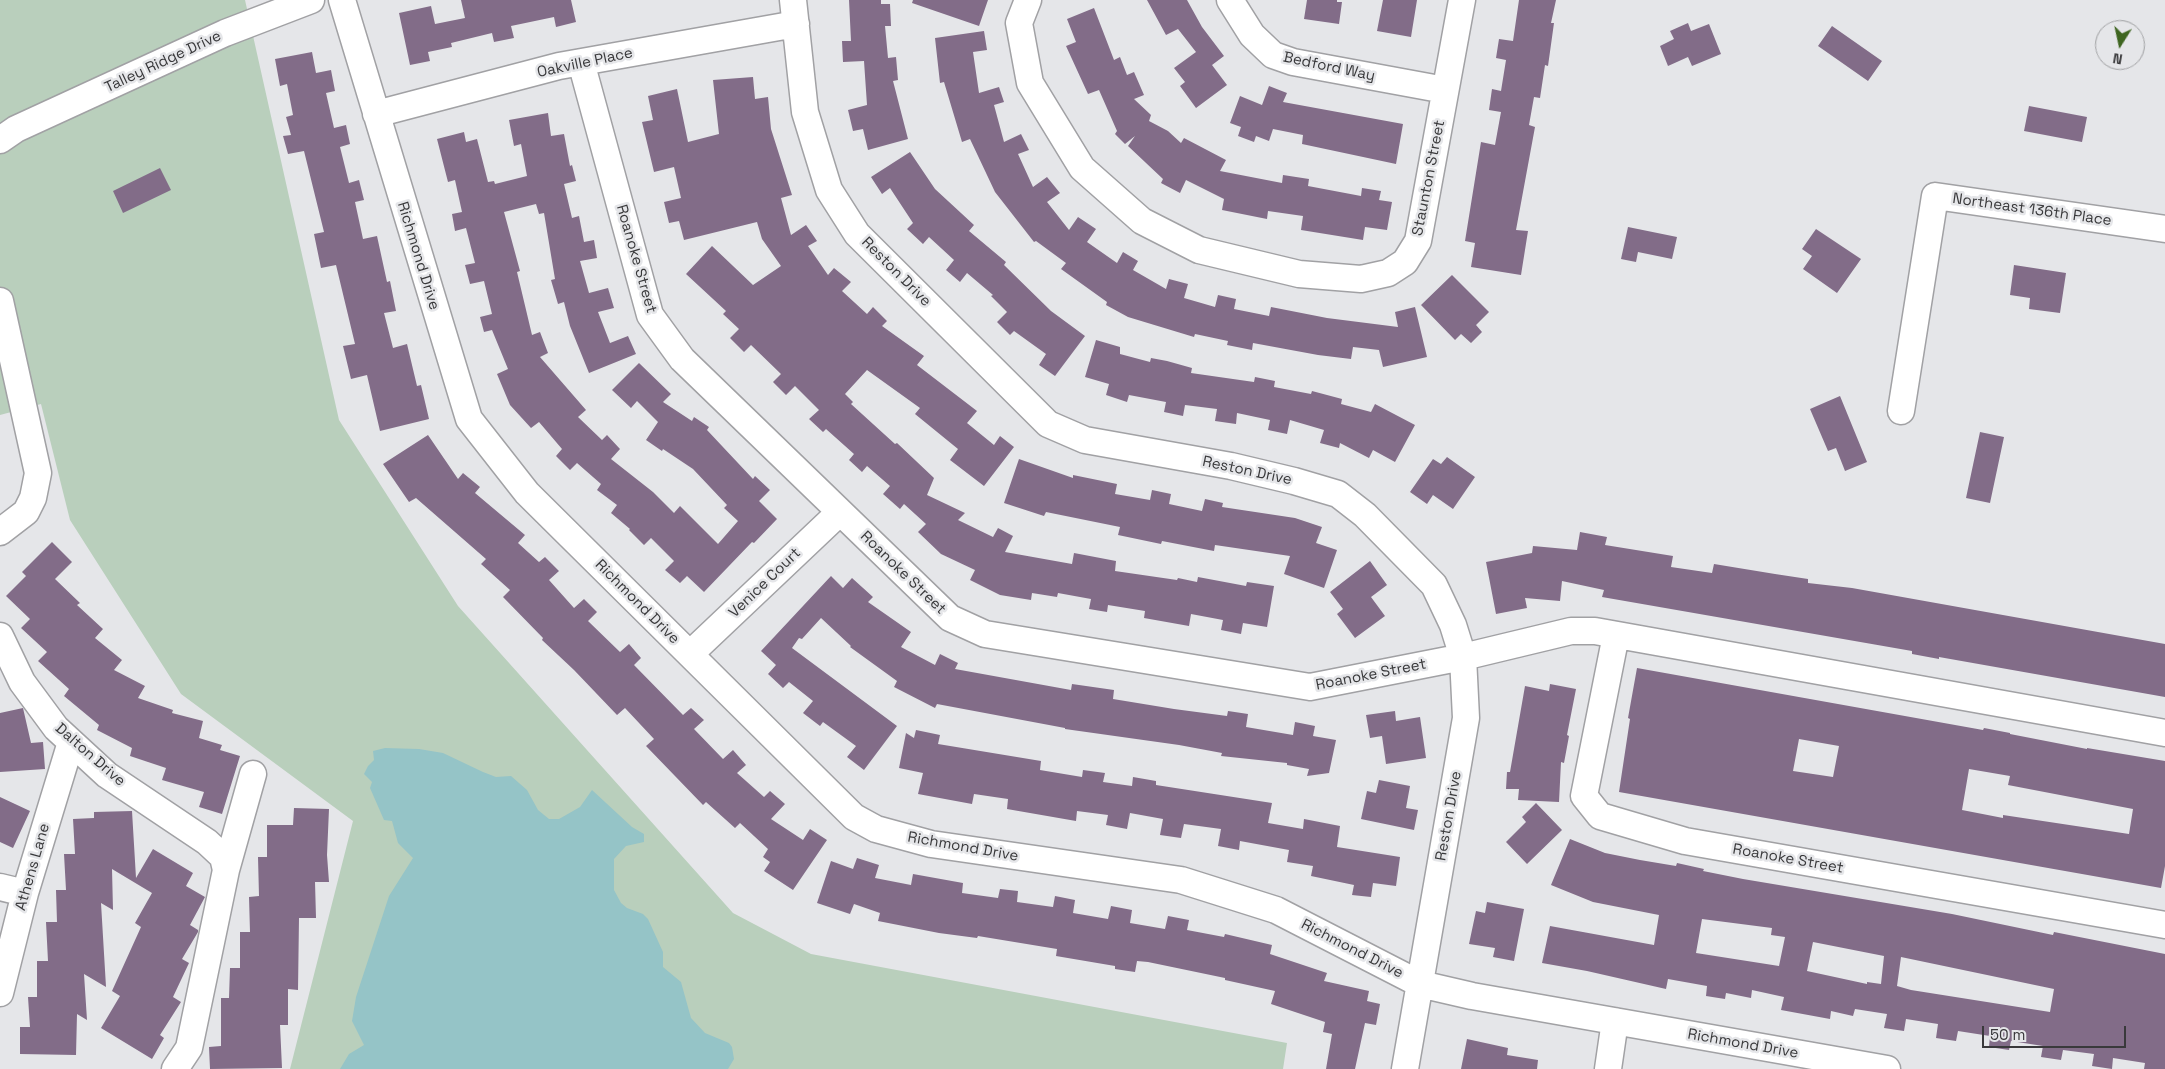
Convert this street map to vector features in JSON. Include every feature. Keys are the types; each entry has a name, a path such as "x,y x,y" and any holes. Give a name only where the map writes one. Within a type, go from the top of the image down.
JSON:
{"street":[{"name":"Talley Ridge Drive","path":"5,134 225,33 311,0"},
{"name":"Richmond Drive","path":"342,0 469,419 528,493 854,817 876,829 931,844 1181,880 1276,910 1420,984 1472,996 1616,1021 1814,1063 1887,1069"},
{"name":"Staunton Street","path":"1028,0 1020,23 1030,83 1082,168 1142,221 1199,250 1299,274 1361,279 1388,273 1405,262 1418,241 1462,0"},
{"name":"Bedford Way","path":"1236,3 1252,35 1273,55 1293,62 1446,90"},
{"name":"Oakville Place","path":"376,114 559,66 794,12"},
{"name":"Reston Drive","path":"794,12 805,112 828,190 858,234 1048,424 1085,440 1231,466 1338,494 1366,515 1434,585 1453,625 1463,658 1466,718 1405,1069"},
{"name":"Roanoke Street","path":"581,62 650,315 682,359 950,618 985,634 1310,687 1463,658 1570,631 1595,631 2165,733"},
{"name":"Northeast 136th Place","path":"1901,411 1936,196 2165,228"},
{"path":"0,301 38,473 33,498 26,512 0,532"},
{"name":"Venice Court","path":"690,654 840,512"},
{"name":"Roanoke Street","path":"1616,635 1584,796 1600,816 1685,841 2165,925"},
{"name":"Dalton Drive","path":"0,636 22,682 56,728 107,775 207,842 223,857 226,870"},
{"name":"Athens Lane","path":"0,992 12,890 70,742"},
{"path":"175,1069 189,1048 226,870 253,774"},
{"path":"1608,1069 1616,1021"}],"green space":[{"path":"0,0 245,0 339,420 458,606 733,913 811,954 1287,1043 1283,1069 290,1069 353,821 181,694 70,520 41,404 0,415"}],"water":[{"path":"385,748 419,749 443,753 496,777 511,776 527,790 538,810 549,819 559,819 580,807 592,790 632,827 644,834 644,842 626,846 614,859 614,890 621,903 627,908 643,914 648,919 663,952 663,967 681,982 691,1018 705,1033 729,1043 732,1047 734,1059 728,1069 340,1069 349,1054 364,1045 352,1021 356,997 389,896 413,858 398,843 392,821 384,820 370,788 372,782 364,774 374,760 373,751"}],"building":[{"path":"461,0 571,0 576,22 556,27 554,17 511,26 514,38 494,42 492,33 451,43 452,47 428,52 430,61 410,65 399,13 431,6 435,24 465,18"},
{"path":"849,0 881,0 881,4 890,4 891,26 885,26 888,58 896,57 898,80 893,81 908,139 868,150 863,129 853,131 848,110 867,105 864,61 843,62 842,41 851,41"},
{"path":"913,0 988,0 979,26 912,3"},
{"path":"1147,0 1187,0 1202,27 1224,56 1212,65 1227,85 1196,108 1180,86 1185,82 1174,68 1196,52 1178,29 1166,35"},
{"path":"1307,0 1337,0 1337,2 1342,2 1339,24 1304,19"},
{"path":"1383,0 1417,0 1411,37 1377,31"},
{"path":"1519,0 1556,0 1551,23 1554,23 1548,66 1545,65 1540,98 1534,97 1529,125 1535,127 1516,230 1528,231 1521,275 1471,267 1475,243 1465,241 1481,142 1495,145 1501,112 1489,110 1492,89 1501,91 1506,60 1496,58 1499,39 1513,41"},
{"path":"1094,8 1114,60 1120,57 1127,75 1134,72 1144,95 1134,99 1151,115 1149,121 1168,131 1181,143 1184,138 1226,160 1220,171 1282,183 1283,175 1309,179 1308,186 1361,196 1362,188 1381,191 1379,200 1392,202 1387,230 1365,227 1363,240 1301,230 1303,216 1268,211 1267,219 1222,210 1224,199 1186,180 1180,193 1161,183 1163,179 1128,146 1135,136 1125,144 1115,134 1117,131 1099,90 1088,94 1066,46 1076,42 1067,19"},
{"path":"1688,23 1691,31 1709,24 1721,54 1692,66 1688,57 1668,66 1660,46 1674,39 1670,31"},
{"path":"1832,26 1882,61 1868,81 1818,46"},
{"path":"984,31 987,50 973,52 979,93 999,87 1004,102 994,105 1004,142 1021,134 1029,150 1018,154 1033,187 1047,177 1060,193 1047,202 1069,230 1078,217 1096,229 1087,242 1117,263 1123,252 1138,261 1133,270 1166,289 1169,279 1188,284 1184,298 1215,307 1218,295 1236,299 1234,309 1269,316 1271,307 1327,318 1398,327 1395,312 1415,307 1427,357 1383,367 1379,350 1353,347 1351,359 1253,343 1252,350 1227,345 1228,341 1195,334 1194,337 1128,317 1106,305 1107,302 1061,269 1066,263 1036,241 1034,242 995,192 970,139 962,142 944,82 940,83 935,38"},
{"path":"312,52 316,73 331,70 335,91 326,93 334,128 346,125 350,144 340,147 349,183 359,180 364,200 355,202 363,239 377,236 387,282 390,281 396,311 384,313 393,348 407,344 417,386 421,385 429,419 380,431 367,375 351,379 343,346 355,344 336,265 321,268 314,234 324,232 304,151 288,154 283,136 291,135 286,117 293,115 287,84 280,86 275,59"},
{"path":"753,77 755,99 768,97 771,129 792,195 781,198 791,235 806,225 817,241 808,246 828,275 834,268 851,282 842,291 867,314 873,307 887,321 882,326 924,356 917,365 977,411 967,423 994,445 1000,436 1014,447 984,486 950,460 958,449 915,414 920,408 867,370 845,394 853,402 851,404 895,444 897,443 934,478 927,495 965,513 958,520 993,537 998,528 1013,536 1005,552 1072,564 1074,553 1116,561 1115,571 1197,582 1198,577 1246,586 1247,582 1274,586 1267,627 1243,623 1241,634 1221,630 1223,620 1191,614 1189,626 1144,618 1145,611 1108,605 1107,612 1089,609 1091,599 1058,593 1057,597 1032,593 1031,600 1000,595 970,580 975,570 941,554 918,532 926,524 904,504 900,509 883,494 890,486 867,466 862,472 849,460 854,454 826,429 823,432 809,419 819,410 795,386 786,395 773,382 781,374 751,345 744,352 730,338 739,329 723,314 726,311 686,274 712,246 753,285 781,266 762,239 757,222 684,240 679,221 669,223 664,202 681,198 674,167 654,172 642,122 653,120 648,96 677,89 688,142 719,134 713,80"},
{"path":"1269,86 1287,93 1283,102 1403,124 1396,164 1302,144 1303,135 1273,129 1269,141 1256,136 1254,142 1238,136 1241,127 1230,123 1240,96 1262,105"},
{"path":"2029,106 2087,117 2082,142 2024,131"},
{"path":"548,113 551,136 564,134 570,166 572,165 576,181 564,184 572,218 579,216 584,242 594,240 597,258 580,261 589,293 608,288 614,308 598,312 610,343 628,336 636,354 589,373 570,326 564,302 558,304 551,280 555,279 544,213 539,214 536,204 504,212 520,271 517,272 532,335 540,332 548,353 540,357 586,410 578,417 602,440 607,435 620,449 611,459 653,492 674,513 680,506 718,544 738,521 724,508 727,505 693,469 646,440 658,422 637,401 631,408 612,390 639,363 671,394 663,402 692,421 694,417 709,427 707,430 753,479 755,476 770,490 759,501 777,519 704,592 687,576 680,583 665,570 674,561 651,538 644,545 630,529 611,513 617,505 597,490 601,484 577,463 570,470 556,456 562,449 539,422 531,428 510,405 497,374 508,369 492,330 484,332 480,317 492,314 484,281 470,284 465,265 475,263 466,228 455,231 452,214 462,212 455,180 448,182 437,139 464,132 466,142 477,139 488,182 494,181 495,184 527,176 521,144 514,146 509,120"},
{"path":"910,152 935,189 974,225 969,231 1006,262 1004,265 1051,311 1085,336 1055,376 1039,365 1046,354 1014,331 1010,335 997,322 1007,312 991,296 993,295 967,273 960,282 946,270 954,260 929,237 923,244 907,229 913,223 890,188 882,194 871,177"},
{"path":"160,168 171,190 123,213 113,191"},
{"path":"1628,227 1677,237 1672,259 1638,252 1636,262 1621,259"},
{"path":"1816,229 1861,259 1837,293 1803,269 1812,256 1802,249"},
{"path":"2014,265 2066,273 2060,313 2029,309 2030,298 2010,295"},
{"path":"1452,275 1489,312 1476,325 1482,332 1471,343 1461,334 1455,340 1421,305"},
{"path":"1096,340 1120,347 1120,354 1150,362 1151,358 1167,361 1192,368 1191,373 1254,382 1255,377 1275,381 1274,387 1311,394 1312,391 1342,399 1341,404 1371,412 1375,404 1415,425 1395,462 1373,450 1369,458 1340,443 1339,448 1320,443 1324,430 1290,420 1287,434 1268,430 1270,420 1237,413 1236,424 1215,421 1217,409 1185,405 1183,416 1164,412 1166,402 1129,395 1127,402 1106,395 1109,384 1085,377"},
{"path":"1840,396 1867,462 1845,471 1836,448 1828,451 1810,409"},
{"path":"1980,432 2004,437 1990,503 1966,498"},
{"path":"428,435 458,479 463,473 480,487 475,493 525,535 518,543 539,562 545,557 559,571 549,580 574,608 584,599 597,612 588,621 620,652 629,644 641,658 634,665 683,715 691,708 704,720 694,729 723,759 733,750 746,765 737,773 764,797 770,791 785,804 771,819 803,840 810,829 827,840 793,890 764,871 770,862 763,857 768,849 740,823 735,828 706,802 703,805 646,746 654,739 625,708 617,715 542,640 543,638 503,597 510,590 481,564 486,559 416,498 409,502 383,464"},
{"path":"1447,457 1475,477 1453,509 1433,495 1427,504 1410,492 1433,459 1441,464"},
{"path":"1019,459 1073,478 1073,475 1117,484 1115,494 1150,500 1152,490 1171,494 1169,504 1202,511 1205,499 1223,503 1222,507 1295,518 1322,527 1316,543 1337,550 1324,588 1284,574 1290,556 1215,545 1214,551 1162,541 1161,544 1118,535 1120,527 1046,512 1044,516 1004,503"},
{"path":"1580,532 1607,537 1605,545 1673,556 1671,567 1712,573 1714,564 1808,579 1808,583 1852,588 2165,644 2165,697 1939,657 1939,659 1912,654 1912,651 1602,597 1604,590 1562,581 1560,601 1525,598 1527,608 1496,614 1486,562 1532,553 1533,546 1577,550"},
{"path":"52,542 72,562 55,579 80,603 77,605 103,629 95,638 122,660 114,670 145,686 138,698 173,710 172,713 203,721 199,738 222,745 220,750 240,756 222,814 199,807 204,792 162,780 166,768 130,756 132,748 97,730 99,725 64,696 69,689 38,661 47,652 21,628 30,619 6,596 26,576 22,572"},
{"path":"1370,561 1387,585 1371,597 1385,616 1355,638 1337,614 1343,609 1330,592"},
{"path":"831,576 843,588 852,578 873,597 868,602 911,632 901,647 935,665 940,654 958,663 955,669 1071,690 1072,684 1114,690 1113,699 1174,709 1227,716 1228,711 1248,714 1246,727 1293,735 1295,722 1315,726 1313,736 1336,740 1329,773 1307,776 1309,769 1287,765 1287,763 1221,756 1222,753 1179,745 1065,729 937,704 935,708 894,687 897,681 850,647 821,618 802,639 799,638 792,648 897,726 864,770 847,757 856,746 823,722 820,726 803,713 813,701 789,682 783,688 768,674 776,665 761,651"},
{"path":"1637,668 1983,730 1984,728 2087,749 2165,761 2165,866 2161,888 1619,792 1630,719 1628,718","holes":["1799,739 1839,746 1833,777 1793,771","1969,769 2010,776 2008,785 2133,809 2129,834 2003,815 2003,818 1962,810"]},
{"path":"1550,684 1576,689 1567,735 1569,736 1564,763 1561,762 1559,802 1518,800 1519,789 1506,789 1507,772 1510,772 1525,686 1549,691"},
{"path":"23,708 31,743 43,742 45,769 0,772 0,713"},
{"path":"1395,711 1396,721 1420,717 1426,758 1386,764 1382,736 1370,738 1366,715"},
{"path":"916,730 940,735 938,744 1041,761 1040,770 1082,777 1083,770 1105,773 1103,782 1132,786 1133,777 1156,781 1156,785 1272,803 1268,823 1303,829 1304,819 1340,826 1337,847 1400,857 1396,886 1373,883 1371,897 1352,895 1354,885 1311,876 1313,866 1287,862 1289,850 1240,841 1239,850 1218,846 1221,829 1184,824 1181,838 1160,835 1163,819 1130,813 1127,829 1106,825 1108,815 1077,811 1076,821 1007,809 1008,799 974,794 972,804 918,794 923,773 899,768 906,733 914,738"},
{"path":"1379,780 1410,786 1406,808 1418,810 1414,830 1361,819 1367,791 1376,793"},
{"path":"0,797 30,811 13,848 0,842"},
{"path":"1536,803 1562,830 1527,864 1506,842 1526,822 1522,817"},
{"path":"294,808 329,809 327,855 329,882 315,882 316,918 299,918 298,990 288,989 288,1025 280,1025 282,1068 210,1069 209,1047 221,1046 221,998 229,998 230,968 240,968 240,932 250,932 249,897 259,896 258,857 267,857 267,825 293,825"},
{"path":"132,811 136,878 153,849 193,873 186,886 205,897 190,925 198,930 198,932 182,959 189,963 173,997 181,1002 160,1035 164,1038 152,1059 101,1028 120,996 112,991 141,927 135,923 152,893 112,869 113,910 101,903 106,987 84,974 87,1020 77,1014 76,1055 20,1054 20,1027 30,1027 28,997 37,997 37,961 48,961 46,922 57,922 56,890 66,890 64,854 75,854 73,819 94,818 94,812"},
{"path":"1570,839 1605,853 1640,860 1676,866 1677,863 1704,869 1703,871 1743,879 1952,914 2053,935 2054,932 2165,954 2165,1069 2144,1069 2145,1063 2113,1058 2112,1069 2092,1066 2094,1054 2063,1050 2061,1060 2041,1057 2043,1046 2011,1041 2009,1050 1989,1047 1990,1036 1958,1031 1956,1041 1936,1038 1938,1024 1906,1019 1904,1031 1884,1028 1887,1014 1855,1009 1853,1016 1831,1011 1830,1019 1781,1010 1784,997 1752,990 1751,998 1726,993 1725,999 1706,996 1707,986 1668,979 1666,989 1542,963 1550,926 1654,945 1659,915 1593,902 1551,885","holes":["1702,919 1772,928 1771,935 1785,937 1779,966 1696,953","1813,942 1884,956 1881,984 1867,982 1867,984 1807,971","1901,957 2054,989 2050,1012 1911,990 1897,986"]},
{"path":"857,858 879,865 875,878 911,885 913,874 963,883 962,893 998,898 1000,889 1018,891 1017,902 1053,907 1055,896 1075,900 1073,913 1108,919 1111,906 1132,910 1130,923 1165,929 1168,916 1189,920 1187,930 1224,937 1225,934 1272,945 1270,954 1327,973 1324,981 1369,991 1367,1001 1380,1004 1376,1025 1365,1023 1355,1069 1326,1069 1332,1034 1323,1032 1325,1022 1271,1004 1275,991 1225,980 1225,978 1148,962 1137,961 1135,972 1115,969 1115,966 1056,956 1057,949 978,936 977,938 939,933 878,921 880,913 854,904 850,914 817,903 831,861 853,869"},
{"path":"1487,902 1524,909 1514,961 1493,957 1495,948 1469,944 1476,911 1485,913"},
{"path":"1467,1039 1508,1048 1507,1055 1538,1060 1537,1069 1461,1069"}]}
